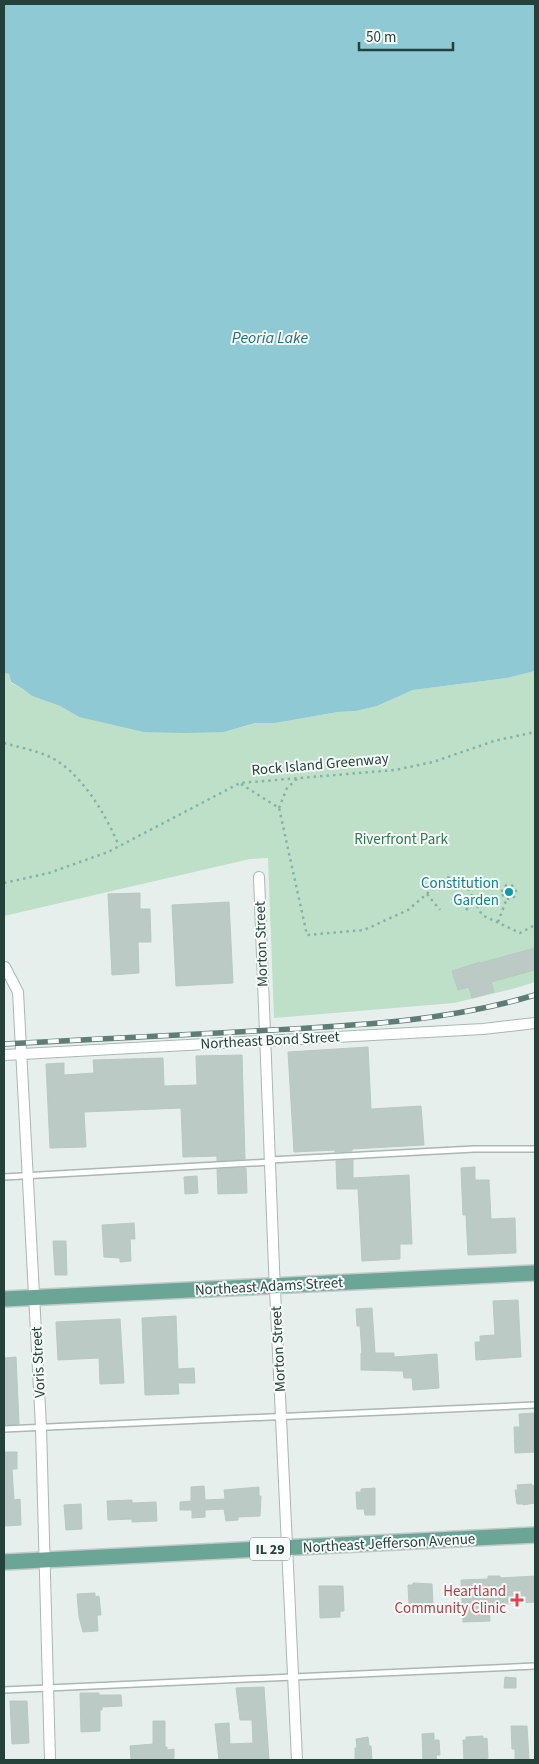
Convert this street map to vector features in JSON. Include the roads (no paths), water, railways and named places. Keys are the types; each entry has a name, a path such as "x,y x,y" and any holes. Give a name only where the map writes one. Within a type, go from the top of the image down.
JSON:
{"main road":[{"name":"Northeast Adams Street","path":"4,1299 535,1274"},
{"name":"Northeast Jefferson Avenue","path":"4,1562 535,1536"}],"street":[{"name":"Morton Street","path":"259,877 264,1041 297,1760"},
{"name":"Voris Street","path":"4,966 18,992 41,1427 43,1560 49,1688 50,1760"},
{"name":"Northeast Bond Street","path":"4,1055 483,1029 535,1023"}],"lane":[{"path":"4,1177 474,1149 535,1149"},
{"path":"4,1429 535,1405"},
{"path":"4,1690 535,1666"}],"water":[{"name":"Peoria Lake","path":"4,4 535,4 535,671 507,678 413,690 377,706 356,711 338,712 275,723 255,723 224,732 185,733 144,732 79,717 60,706 32,696 11,682 9,674 4,673"}],"railway":[{"path":"4,1044 373,1024 470,1011 535,995"}],"place":[{"name":"Constitution Garden","path":"509,892"},
{"name":"Heartland Community Clinic","path":"517,1600"}],"park label":[{"name":"Riverfront Park","path":"401,839"}]}
